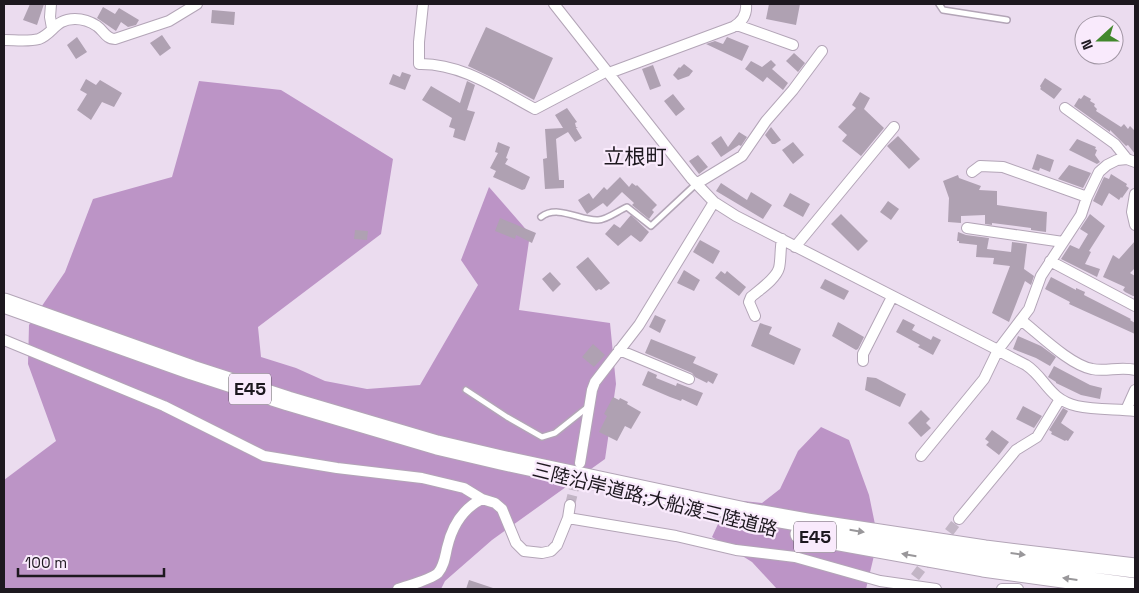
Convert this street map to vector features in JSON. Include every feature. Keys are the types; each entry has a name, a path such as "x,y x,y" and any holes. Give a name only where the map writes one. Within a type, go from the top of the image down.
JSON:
{"highway":[{"name":"三陸沿岸道路;大船渡三陸道路","path":"4,303 166,361 288,401 437,445 501,460 745,512 808,523 985,550 1135,568"},
{"name":"三陸沿岸道路;大船渡三陸道路","path":"501,460 588,487 632,498 808,536 983,567 1135,588"}],"street":[{"path":"51,4 50,17 52,28"},
{"path":"4,40 39,39 66,19 90,22 98,26 107,37 115,39 169,21 197,4"},
{"path":"424,4 419,42 419,64 434,64 460,70 535,109 608,72 740,21 747,10 746,4"},
{"path":"554,4 696,184 714,202 736,216 795,247 1025,365 1050,392 1060,399 1077,406 1131,410 1135,390"},
{"path":"740,21 793,45"},
{"path":"696,184 742,156 766,121 793,90 822,51"},
{"path":"1065,108 1115,144 1131,161"},
{"path":"795,247 894,127"},
{"path":"921,456 984,379 998,350 1028,309 1041,276 1081,215 1099,172 1117,160 1131,161"},
{"path":"972,172 980,166 1003,167 1087,197"},
{"path":"1135,194 1132,212 1135,225"},
{"path":"580,463 589,406 595,382 639,325 714,202"},
{"path":"967,228 1063,242"},
{"path":"755,316 749,302 751,297 777,272 782,240"},
{"path":"1050,261 1135,306"},
{"path":"863,361 863,354 892,297"},
{"path":"1021,320 1080,365 1100,370 1135,370"},
{"path":"4,340 164,406 264,456 337,468 422,478 464,488 495,503 502,509 516,543 524,551 542,553 552,551 557,545 568,518 570,505"},
{"path":"619,350 690,379"},
{"path":"959,519 1016,450 1037,437 1060,399"},
{"path":"398,589 434,576 439,571 444,563 450,536 459,518 471,504 482,498"},
{"path":"568,518 676,536 717,546 795,557 880,581 913,581 936,589"},
{"path":"1002,589 1018,589"}],"lane":[{"path":"939,4 943,10 1007,20"},
{"path":"542,217 547,213 563,212 576,217 600,220 627,207 651,226 696,184"},
{"path":"466,390 507,417 542,436 556,433 589,406"}],"shaded area":[{"path":"199,81 281,90 393,159 381,234 258,327 261,357 296,368 325,381 367,389 420,385 478,285 461,260 489,187 530,234 519,310 610,323 616,384 605,459 492,540 445,581 441,589 4,589 4,480 56,441 28,364 29,325 65,272 93,199 172,177"},
{"path":"821,427 849,440 869,495 878,539 866,589 777,589 752,562 712,537 725,509 743,501 762,503 780,489 798,451"}],"building":[{"path":"30,4 44,4 37,25 23,20"},
{"path":"769,4 800,4 796,25 766,19"},
{"path":"103,7 115,14 119,8 139,20 136,25 128,27 121,22 116,31 97,18"},
{"path":"212,10 235,12 234,25 211,23"},
{"path":"486,27 553,58 534,100 468,66"},
{"path":"162,35 171,48 160,56 150,43"},
{"path":"77,37 87,52 76,59 67,45"},
{"path":"727,37 749,46 742,61 706,44 715,41 723,44"},
{"path":"794,53 805,63 798,72 786,61"},
{"path":"771,60 776,65 772,69 788,83 783,90 767,77 763,82 745,69 751,61 762,67"},
{"path":"684,64 693,71 689,76 678,80 673,75"},
{"path":"653,65 661,86 650,90 642,69"},
{"path":"402,72 411,75 405,90 389,84 393,74 400,77"},
{"path":"1045,78 1062,89 1054,99 1040,89"},
{"path":"86,79 96,85 100,80 122,93 114,107 102,102 91,120 77,110 87,94 80,90"},
{"path":"467,81 475,85 467,110 475,112 465,141 453,137 455,129 449,127 452,118 422,100 431,86 460,103"},
{"path":"860,92 870,98 864,109 884,128 861,156 842,141 847,135 838,127 856,108 852,105"},
{"path":"673,94 685,109 676,116 664,101"},
{"path":"1084,95 1095,104 1096,111 1121,127 1124,124 1128,129 1130,126 1135,131 1135,154 1128,145 1126,146 1110,130 1110,132 1074,106 1079,98 1081,99"},
{"path":"567,108 577,122 575,123 576,127 578,127 576,128 582,138 575,142 568,132 556,139 559,180 564,180 564,188 545,189 543,159 547,158 545,129 563,128 555,115"},
{"path":"771,127 781,140 775,144 772,144 765,135"},
{"path":"739,132 747,137 741,146 739,145 721,157 711,143 721,136 728,147"},
{"path":"898,136 920,159 909,169 887,146"},
{"path":"1077,139 1096,147 1095,155 1100,162 1097,164 1069,150"},
{"path":"498,142 510,147 505,164 530,177 525,189 522,190 493,177 496,171 490,168 498,153 495,152"},
{"path":"793,142 804,155 793,164 782,150"},
{"path":"1037,154 1054,160 1050,172 1040,168 1039,171 1032,169"},
{"path":"698,155 708,167 699,174 689,161"},
{"path":"1069,165 1091,173 1083,188 1058,179"},
{"path":"1111,174 1127,184 1126,186 1129,188 1119,200 1109,193 1102,206 1093,201 1104,177 1109,179"},
{"path":"958,175 959,178 981,186 979,190 997,191 997,205 1047,212 1046,232 1031,230 1031,228 992,223 992,225 985,224 985,215 961,216 961,223 948,222 949,198 943,181"},
{"path":"620,177 629,187 632,183 637,185 657,205 652,210 654,212 649,219 632,205 634,203 622,192 607,207 603,203 587,214 578,200 589,193 593,199 604,187 607,190"},
{"path":"721,183 747,200 751,192 772,205 763,219 716,191"},
{"path":"790,193 810,204 803,217 783,206"},
{"path":"888,201 899,209 891,220 880,212"},
{"path":"841,214 868,241 858,251 831,224"},
{"path":"1090,214 1105,226 1089,251 1091,252 1085,264 1100,269 1097,277 1061,259 1070,245 1079,249 1088,234 1080,229"},
{"path":"631,215 649,232 640,242 631,235 618,246 605,234 614,224 620,228"},
{"path":"500,218 536,233 532,243 516,235 515,239 495,231"},
{"path":"355,230 368,231 367,240 354,239"},
{"path":"958,232 989,238 987,249 1011,252 1012,242 1027,244 1024,269 1034,276 1031,285 1025,281 1009,322 992,313 1010,266 993,264 994,258 976,257 977,245 959,243 957,241"},
{"path":"700,240 720,251 713,264 693,252"},
{"path":"1135,241 1135,268 1130,273 1135,276 1135,296 1133,296 1123,290 1125,287 1103,277 1113,255 1119,259"},
{"path":"588,257 610,283 601,290 596,291 576,267"},
{"path":"684,270 700,280 694,291 677,283"},
{"path":"721,271 725,274 727,271 746,287 739,296 715,278"},
{"path":"550,272 561,284 553,292 542,279"},
{"path":"1051,277 1076,290 1076,288 1085,292 1084,295 1131,319 1135,323 1135,334 1069,304 1070,302 1045,289"},
{"path":"825,279 849,291 844,300 820,288"},
{"path":"655,315 666,320 660,333 649,327"},
{"path":"903,319 915,325 912,330 931,340 933,336 941,340 933,355 918,347 920,345 896,332"},
{"path":"838,322 864,337 858,349 856,350 832,336"},
{"path":"760,323 772,327 769,334 801,349 794,365 751,346"},
{"path":"1018,336 1041,346 1056,357 1050,366 1013,349"},
{"path":"651,339 696,357 693,363 718,374 713,384 708,381 707,383 695,377 692,373 645,353"},
{"path":"593,344 605,355 594,367 582,357"},
{"path":"1054,366 1090,385 1102,388 1100,399 1081,395 1056,383 1048,377"},
{"path":"648,371 657,375 656,378 676,386 677,383 703,393 697,406 642,385"},
{"path":"867,377 876,378 906,394 900,407 865,390"},
{"path":"613,397 628,402 627,404 641,412 631,429 625,426 617,441 599,432 607,416 604,414"},
{"path":"1023,406 1042,416 1034,428 1016,419"},
{"path":"1063,408 1068,411 1061,423 1074,432 1068,441 1051,434 1052,432 1049,430"},
{"path":"921,410 930,419 926,423 931,428 921,437 908,423"},
{"path":"992,430 1009,442 999,455 986,445 989,442 985,439"},
{"path":"469,580 493,588 466,589"}],"tunnel":[{"path":"570,505 578,472"},
{"path":"940,544 959,519"},
{"path":"915,577 931,556"}],"district":[{"name":"立根町","path":"635,157"}]}
